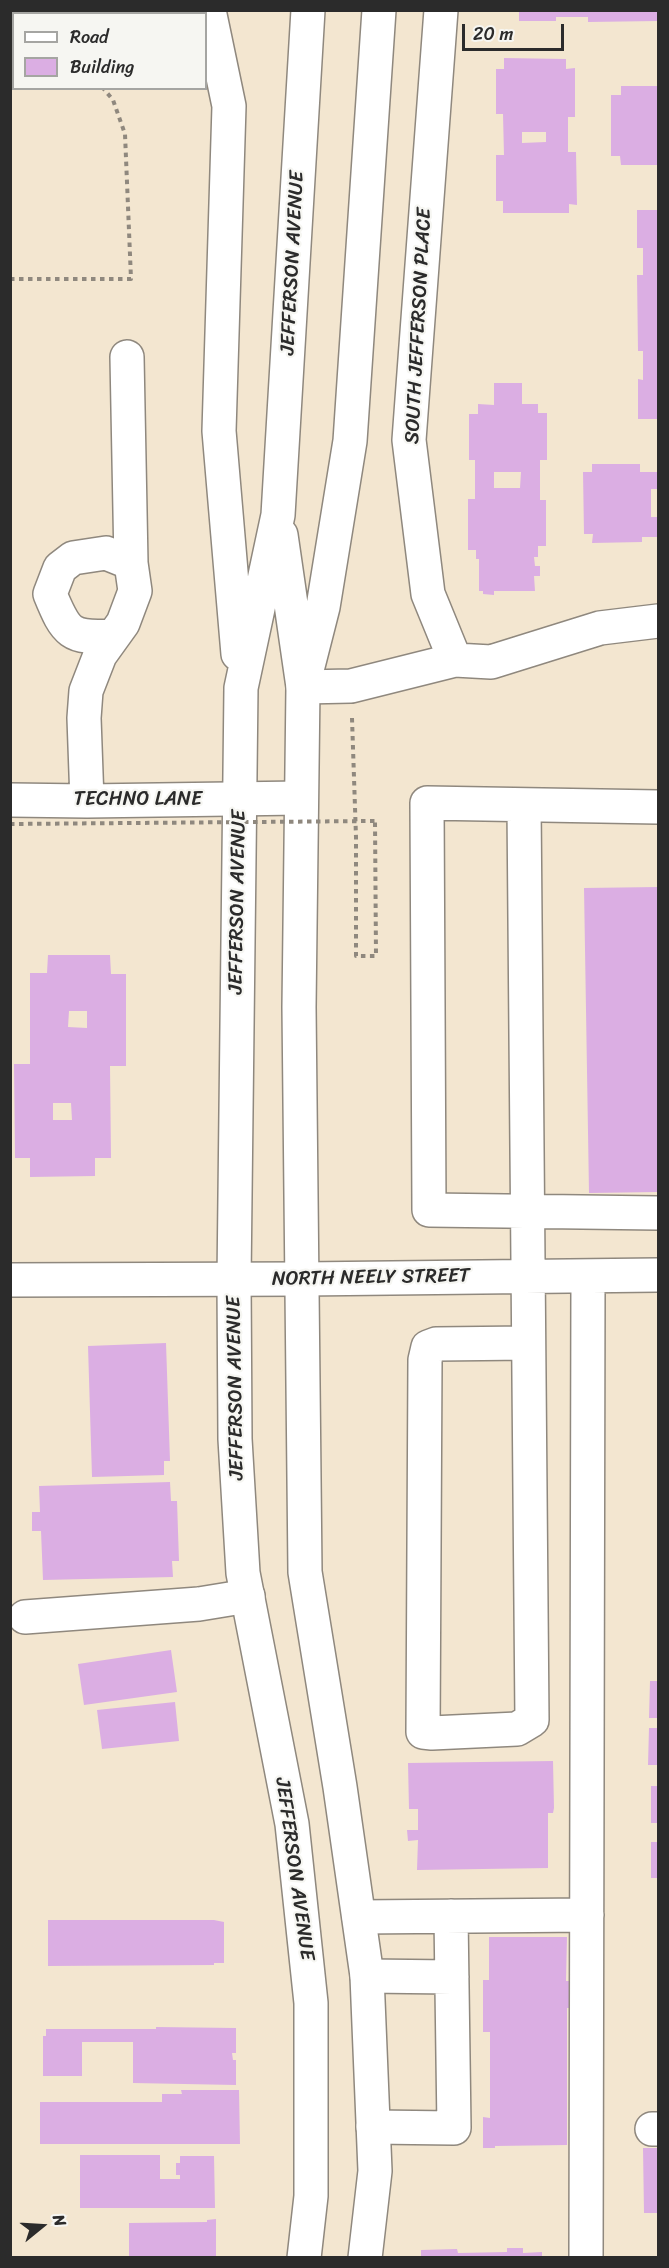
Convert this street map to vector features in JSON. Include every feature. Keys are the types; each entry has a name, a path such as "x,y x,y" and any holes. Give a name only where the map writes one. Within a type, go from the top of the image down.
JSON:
{"main road":[{"path":"209,10 212,40 229,106 219,431 241,688"},
{"name":"JEFFERSON AVENUE","path":"304,2258 311,2196 311,2003 292,1824 243,1573 235,1439 234,1280 241,688 278,515 308,10"},
{"path":"379,10 350,441 323,607 303,687 351,686 455,660 491,662 600,628 658,621"},
{"name":"SOUTH JEFFERSON PLACE","path":"441,10 409,440 428,594 455,660"},
{"path":"87,801 84,718 86,691 100,654 123,623 135,591 131,563 127,357"},
{"name":"JEFFERSON AVENUE","path":"278,515 303,687 299,1007 305,1572 367,1976 375,2171 365,2258"},
{"path":"113,636 84,637 70,632 63,623 50,594 60,568 73,558 106,553 131,563"},
{"name":"TECHNO LANE","path":"10,800 301,798"},
{"path":"658,807 427,803 429,1210 658,1213"},
{"path":"524,805 532,1720 517,1729 423,1732 425,1360 428,1347 436,1344 528,1343"},
{"name":"NORTH NEELY STREET","path":"10,1280 303,1280 658,1275"},
{"path":"586,2258 588,1276"},
{"path":"25,1617 200,1604 248,1596"},
{"path":"359,1917 587,1914"},
{"path":"373,2127 454,2128 452,1916"},
{"path":"367,1976 452,1977"}],"path":[{"path":"10,279 131,279 124,134 113,100 105,90"},
{"path":"10,824 375,821 376,956 356,956 356,837 351,686"}],"building":[{"path":"519,10 658,10 658,21 588,22 588,17 556,17 556,21 519,21"},
{"path":"504,58 566,59 566,69 575,68 575,117 568,117 568,152 576,152 577,205 569,204 569,213 503,213 503,201 496,201 496,155 504,155 503,114 496,114 496,69 504,69","holes":["522,132 546,132 546,142 522,143"]},
{"path":"621,86 658,86 658,165 621,165 620,156 611,156 611,95 621,95"},
{"path":"637,210 658,210 658,419 638,419 638,379 643,380 643,351 638,351 637,275 643,275 643,248 637,248"},
{"path":"494,383 522,383 522,404 538,404 538,413 547,413 547,460 540,460 540,500 546,500 546,546 538,546 538,557 534,557 535,566 540,566 540,576 534,576 535,591 494,591 494,595 483,594 483,591 479,591 479,559 476,559 476,550 468,550 468,499 475,499 475,460 469,460 469,414 478,414 478,404 494,405","holes":["494,472 521,472 520,488 494,488"]},
{"path":"592,464 640,464 640,472 658,472 658,489 651,489 651,517 658,517 658,537 642,537 642,542 592,543 593,534 584,534 583,472 592,472"},
{"path":"658,887 658,1192 589,1193 584,888"},
{"path":"48,955 110,955 111,974 126,974 126,1066 110,1066 111,1158 95,1158 95,1176 30,1177 30,1158 15,1158 14,1064 30,1064 30,973 47,973","holes":["69,1011 87,1011 87,1028 68,1027","53,1103 71,1103 72,1120 53,1120"]},
{"path":"166,1343 170,1461 164,1461 164,1475 92,1477 88,1346"},
{"path":"170,1482 171,1501 177,1501 179,1561 172,1561 173,1577 43,1580 41,1531 32,1531 32,1512 40,1512 39,1486"},
{"path":"171,1650 177,1692 84,1705 78,1664"},
{"path":"650,1681 658,1681 658,1718 649,1718"},
{"path":"175,1702 179,1741 102,1749 97,1710"},
{"path":"649,1728 658,1728 658,1765 648,1765"},
{"path":"553,1761 554,1808 553,1813 548,1813 548,1868 417,1870 418,1840 408,1841 407,1830 418,1830 418,1809 409,1809 408,1763"},
{"path":"651,1786 658,1786 658,1823 651,1823"},
{"path":"651,1842 658,1842 658,1878 651,1878"},
{"path":"48,1920 214,1920 224,1922 224,1963 214,1963 214,1965 48,1966"},
{"path":"489,1937 567,1937 566,1981 576,1981 577,2008 567,2008 567,2145 483,2148 483,2117 490,2118 490,2032 483,2032 483,1980 489,1980"},
{"path":"156,2027 236,2028 236,2053 232,2053 233,2060 236,2060 236,2085 133,2083 133,2042 82,2042 82,2076 43,2076 43,2036 46,2036 46,2029 156,2029"},
{"path":"181,2090 239,2090 240,2144 40,2144 40,2102 162,2102 162,2094 182,2094"},
{"path":"643,2148 658,2148 658,2213 644,2213"},
{"path":"80,2155 160,2155 160,2179 180,2179 180,2175 176,2175 176,2163 180,2163 180,2156 214,2156 215,2208 80,2208"},
{"path":"216,2219 216,2258 129,2258 129,2223 207,2222 207,2220"},
{"path":"507,2248 523,2248 523,2253 542,2252 542,2258 421,2258 421,2250 457,2249 458,2253 507,2252"}]}
